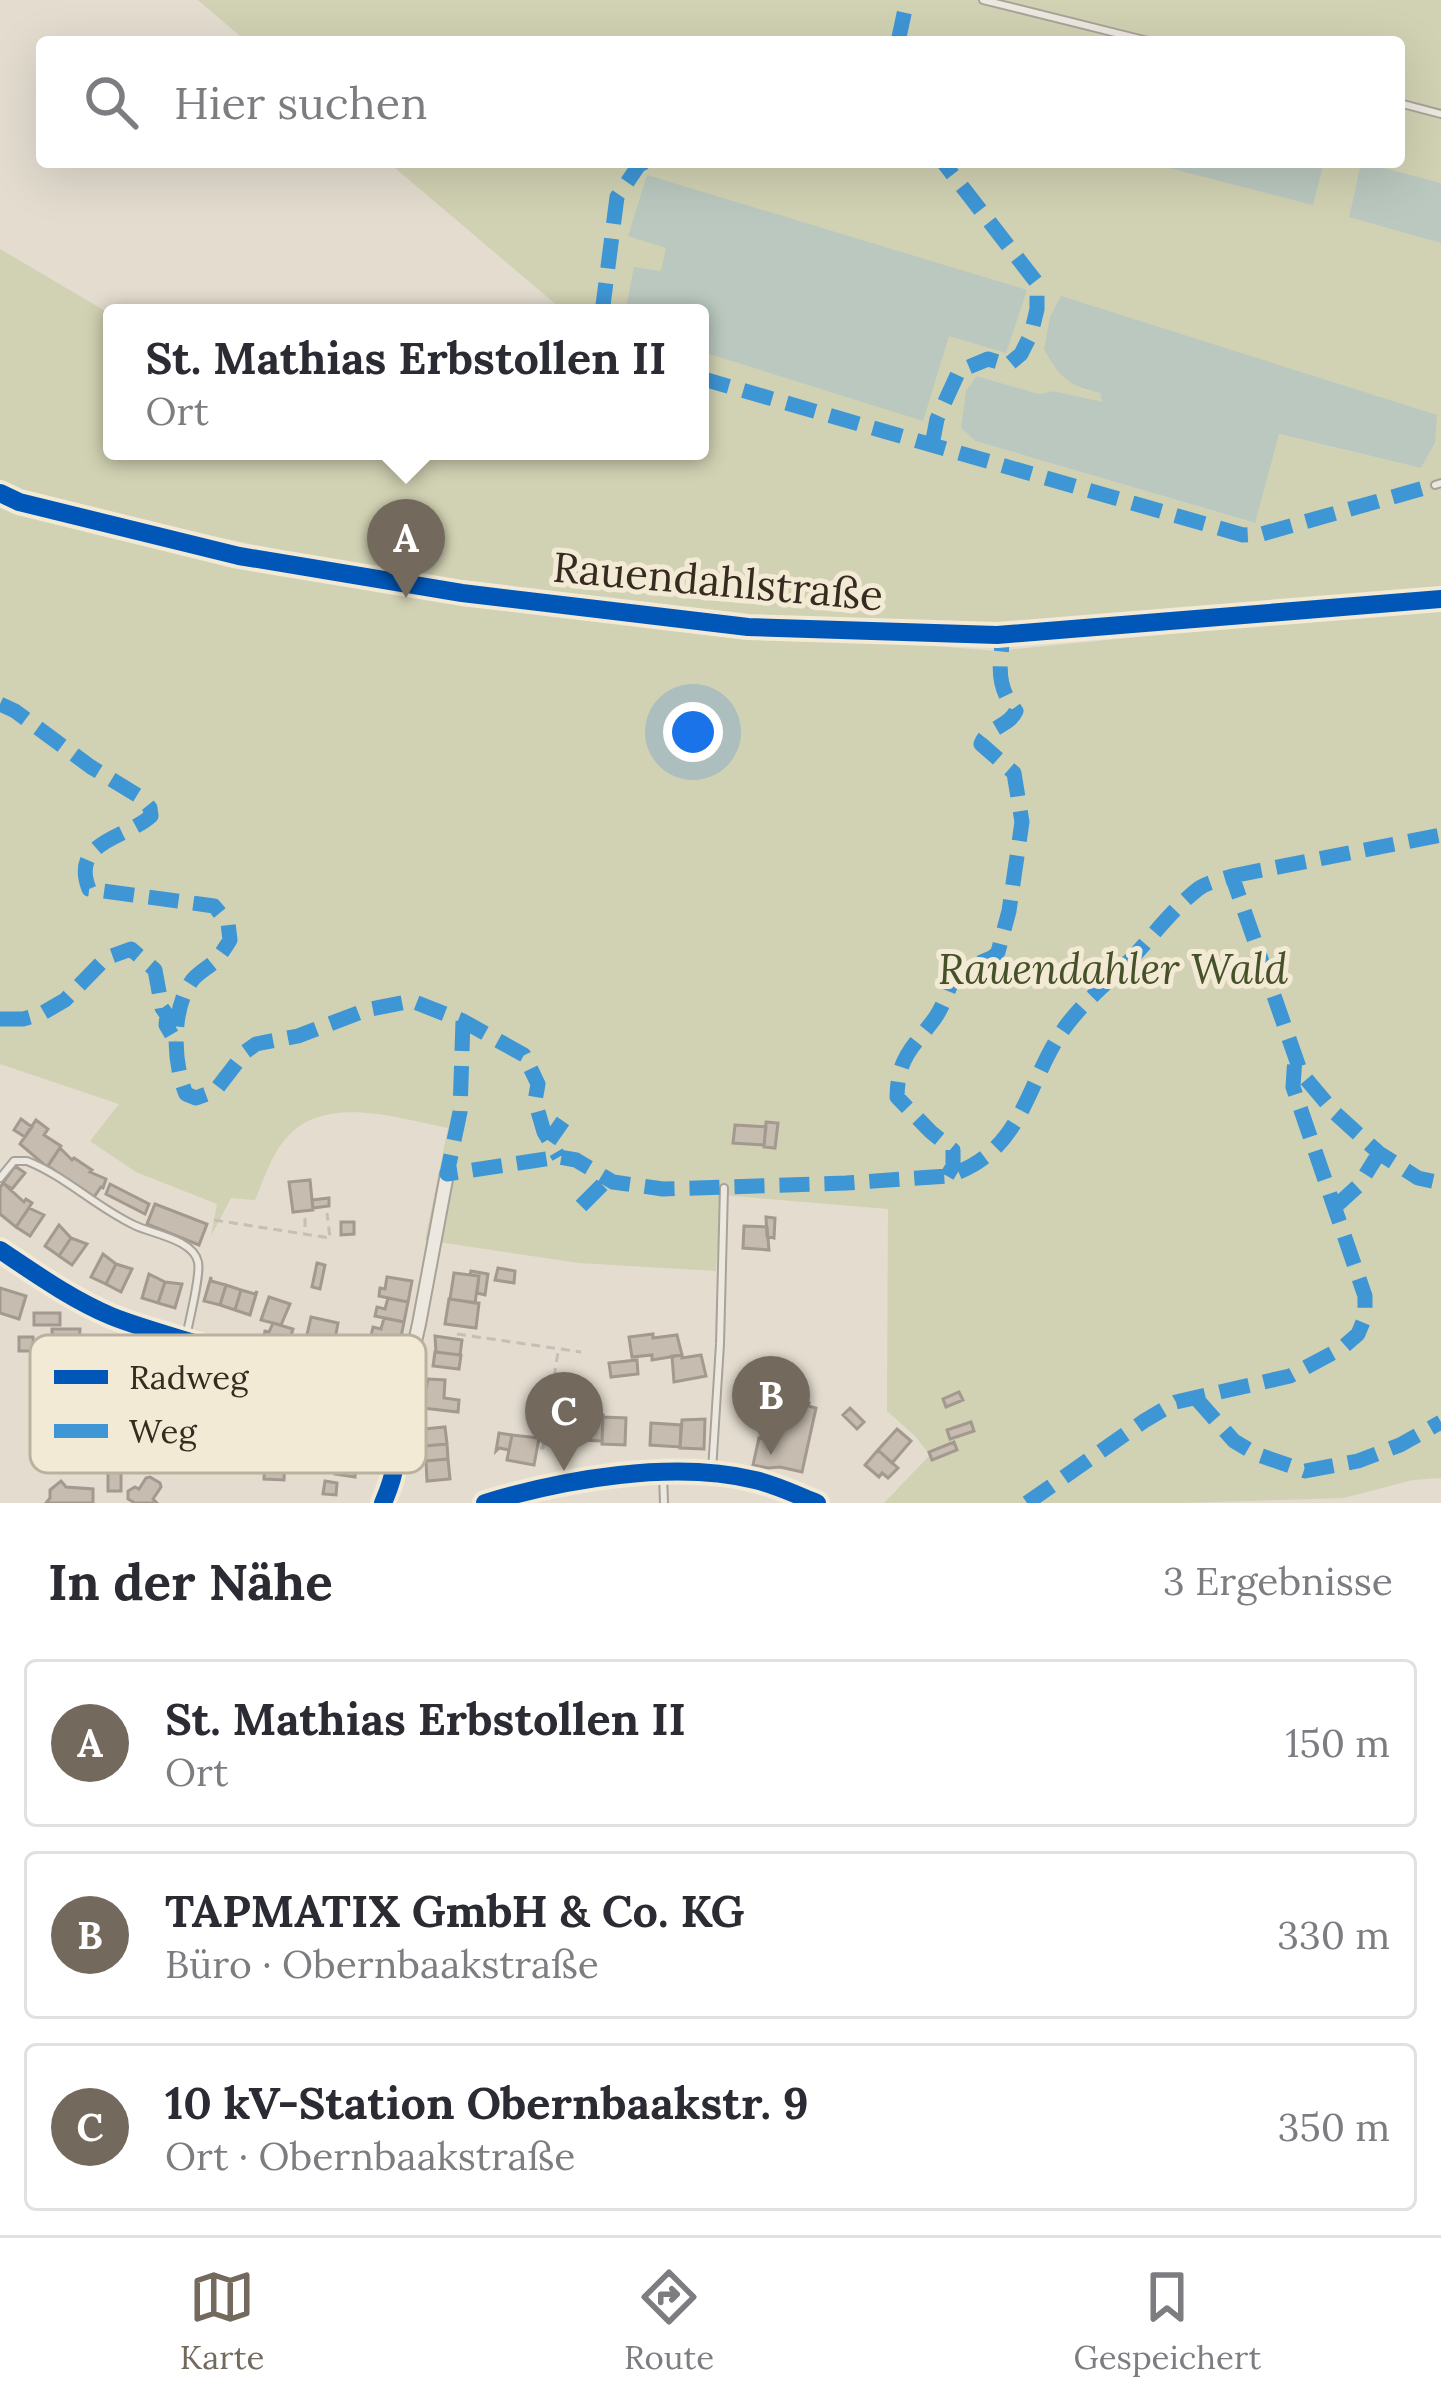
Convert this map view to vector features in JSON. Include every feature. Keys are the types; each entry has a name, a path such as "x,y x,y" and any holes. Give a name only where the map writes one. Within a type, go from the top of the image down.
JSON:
{"street":[{"path":"416,1335 447,1206 447,1174"},
{"path":"0,1250 94,1309 166,1335"},
{"path":"485,1503 663,1470 754,1479 817,1503"},
{"path":"383,1503 394,1473"}],"lane":[{"path":"983,0 1128,36"},
{"path":"1405,105 1441,114"},
{"name":"Rauendahlstraße","path":"0,494 239,556 462,593 748,627 997,635 1441,599"},
{"path":"0,1178 14,1161 27,1161 106,1210 193,1251 199,1265 186,1335"},
{"path":"712,1475 724,1188"},
{"path":"663,1470 664,1503"}],"path":[{"path":"214,1220 330,1238 327,1214"},
{"path":"305,1217 305,1234"},
{"path":"458,1334 581,1352"},
{"path":"540,1448 559,1350"}],"green space":[{"path":"198,0 1441,0 1441,183 1381,168 1405,168 1405,36 240,36"},
{"path":"395,168 1360,168 1349,216 1441,243 1441,593 996,630 744,621 463,588 0,488 0,249 103,310 103,460 709,460 709,304 555,304","holes":["977,376 1039,394 1053,391 1102,403 1100,393 1076,388 1435,443 1421,468 1278,434 1254,523 975,441 961,428"]},
{"name":"Rauendahler Wald","path":"0,499 234,561 386,590 749,631 996,651 1441,607 1441,1478 1413,1480 1343,1498 884,1503 930,1455 887,1411 888,1209 721,1195 716,1271 579,1263 425,1240 448,1128 346,1112 307,1122 291,1133 274,1156 255,1200 231,1198 211,1236 217,1204 136,1172 90,1141 119,1104 0,1064"}],"shaded area":[{"path":"1169,168 1322,168 1313,205"},
{"path":"1360,168 1384,168 1441,183 1441,243 1349,217"},
{"path":"647,175 1027,290 1006,353 949,336 923,421 709,354 709,304 627,304 634,267 661,271 666,248 628,236"},
{"path":"1061,296 1437,415 1435,443 1421,468 1279,434 1255,523 975,441 961,428 966,391 977,376 1039,394 1053,391 1102,402 1100,393 1066,379 1044,349 1050,317"}],"building":[{"path":"21,1119 32,1127 25,1137 14,1130"},
{"path":"36,1120 48,1129 44,1135 61,1146 47,1167 20,1144"},
{"path":"766,1122 778,1123 775,1148 764,1147"},
{"path":"735,1125 766,1127 764,1145 733,1143"},
{"path":"60,1148 106,1179 94,1197 48,1166"},
{"path":"15,1166 25,1173 12,1189 3,1183"},
{"path":"310,1180 313,1210 293,1212 289,1182"},
{"path":"3,1183 24,1202 32,1203 16,1227 0,1214"},
{"path":"110,1184 149,1204 145,1214 106,1194"},
{"path":"329,1198 329,1206 313,1208 312,1200"},
{"path":"155,1204 207,1224 199,1245 147,1224"},
{"path":"29,1208 44,1215 30,1236 16,1227"},
{"path":"766,1217 775,1218 774,1238 767,1236"},
{"path":"341,1222 354,1222 354,1234 341,1235"},
{"path":"59,1225 71,1238 59,1256 45,1246"},
{"path":"744,1226 767,1227 769,1250 743,1248"},
{"path":"71,1238 87,1244 72,1265 59,1256"},
{"path":"103,1254 116,1264 106,1284 91,1277"},
{"path":"317,1263 325,1265 320,1289 312,1287"},
{"path":"116,1264 132,1269 121,1292 106,1284"},
{"path":"498,1268 515,1271 514,1283 495,1280"},
{"path":"471,1271 488,1274 485,1295 477,1293 479,1276 470,1275"},
{"path":"454,1273 479,1276 475,1303 450,1299"},
{"path":"149,1274 165,1282 158,1303 142,1298"},
{"path":"211,1277 226,1285 220,1305 204,1301"},
{"path":"387,1277 412,1281 408,1302 379,1296"},
{"path":"165,1282 182,1284 175,1308 158,1303"},
{"path":"226,1285 241,1290 235,1310 220,1305"},
{"path":"0,1288 26,1296 19,1319 0,1313"},
{"path":"241,1290 257,1291 250,1315 235,1310"},
{"path":"269,1297 290,1304 281,1325 261,1320"},
{"path":"388,1298 408,1302 404,1322 375,1316 377,1307 385,1309"},
{"path":"449,1299 479,1303 476,1328 445,1324"},
{"path":"34,1313 60,1313 60,1325 34,1325"},
{"path":"311,1317 338,1323 336,1335 307,1335"},
{"path":"384,1318 404,1322 401,1335 371,1335 373,1327 381,1329"},
{"path":"273,1323 293,1329 291,1335 264,1335"},
{"path":"52,1329 80,1329 80,1335 52,1335"},
{"path":"653,1334 653,1338 677,1335 682,1355 652,1360 652,1355 632,1357 629,1337"},
{"path":"435,1336 462,1340 460,1355 436,1352"},
{"path":"19,1337 30,1337 30,1351 19,1351"},
{"path":"435,1352 461,1355 459,1369 433,1366"},
{"path":"701,1355 706,1376 674,1382 672,1356"},
{"path":"637,1360 638,1374 611,1377 609,1363"},
{"path":"428,1379 445,1380 444,1398 459,1400 458,1412 426,1408"},
{"path":"959,1392 963,1400 946,1407 943,1399"},
{"path":"780,1396 816,1408 802,1472 753,1465 759,1438 773,1442"},
{"path":"850,1408 864,1422 857,1429 843,1415"},
{"path":"556,1410 579,1411 579,1437 555,1436"},
{"path":"579,1414 603,1415 602,1441 578,1440"},
{"path":"603,1417 626,1418 625,1445 602,1444"},
{"path":"705,1419 704,1449 680,1448 682,1420"},
{"path":"971,1422 974,1431 950,1439 947,1430"},
{"path":"651,1423 681,1425 680,1447 650,1445"},
{"path":"445,1427 447,1444 426,1446 426,1429"},
{"path":"897,1429 911,1441 892,1463 878,1450"},
{"path":"499,1433 512,1435 509,1450 496,1451"},
{"path":"512,1435 539,1438 534,1465 507,1460"},
{"path":"954,1442 957,1450 932,1460 929,1452"},
{"path":"447,1444 448,1459 426,1461 426,1446"},
{"path":"878,1450 898,1468 888,1478 865,1465"},
{"path":"448,1459 450,1479 427,1481 426,1461"},
{"path":"108,1473 121,1473 121,1491 108,1491"},
{"path":"264,1473 284,1473 284,1480 264,1479"},
{"path":"150,1477 160,1483 153,1499 157,1503 128,1499 128,1491 139,1489"},
{"path":"61,1481 66,1487 93,1489 93,1503 46,1503 50,1490"},
{"path":"325,1481 337,1483 336,1495 323,1494"}],"marked path":[{"path":"899,36 907,0"},
{"path":"603,304 617,197 637,168"},
{"path":"932,445 937,419 959,371 988,359 1008,365 1021,354 1037,309 1037,283 948,168"},
{"path":"709,381 1243,535 1262,534 1435,485"},
{"path":"947,1176 953,1150 897,1097 898,1083 908,1053 938,1013 957,973 998,952 1009,911 1022,822 1014,773 981,744 1016,711 1002,684 1003,635"},
{"path":"0,704 142,798 150,808 151,816 104,843 87,860 89,889 214,906 228,923 230,940 216,960 193,979 180,1007 178,1068 186,1094 196,1098 215,1091 256,1044 412,1001 463,1021 524,1055 538,1084 535,1101 544,1132 559,1157"},
{"path":"1232,876 1441,835"},
{"path":"463,1021 460,1112 447,1174 559,1157 576,1160 613,1182 663,1189 947,1176 973,1165 1009,1131 1055,1043 1084,1005 1189,896 1232,876 1301,1073 1379,1153 1418,1178 1441,1183"},
{"path":"0,1019 41,1014 65,1000 106,958 131,949 155,970 166,1025 173,1037"},
{"path":"1027,1503 1176,1402 1290,1376 1358,1334 1365,1317 1365,1296 1293,1087 1295,1057"},
{"path":"549,1141 563,1121"},
{"path":"1335,1207 1359,1185 1379,1153"},
{"path":"581,1206 608,1179"},
{"path":"1195,1397 1234,1441 1305,1471 1358,1461 1441,1422"}],"cycle path":[{"path":"0,493 19,502 239,556 462,593 748,627 997,635 1441,599"},
{"path":"0,1250 111,1316 167,1335"},
{"path":"485,1503 549,1486 655,1472 755,1480 817,1503"},
{"path":"383,1503 393,1473"}],"place":[{"name":"St. Mathias Erbstollen II","path":"406,598"},
{"name":"TAPMATIX GmbH & Co. KG","path":"771,1455"},
{"name":"10 kV-Station Obernbaakstr. 9","path":"564,1471"}]}
